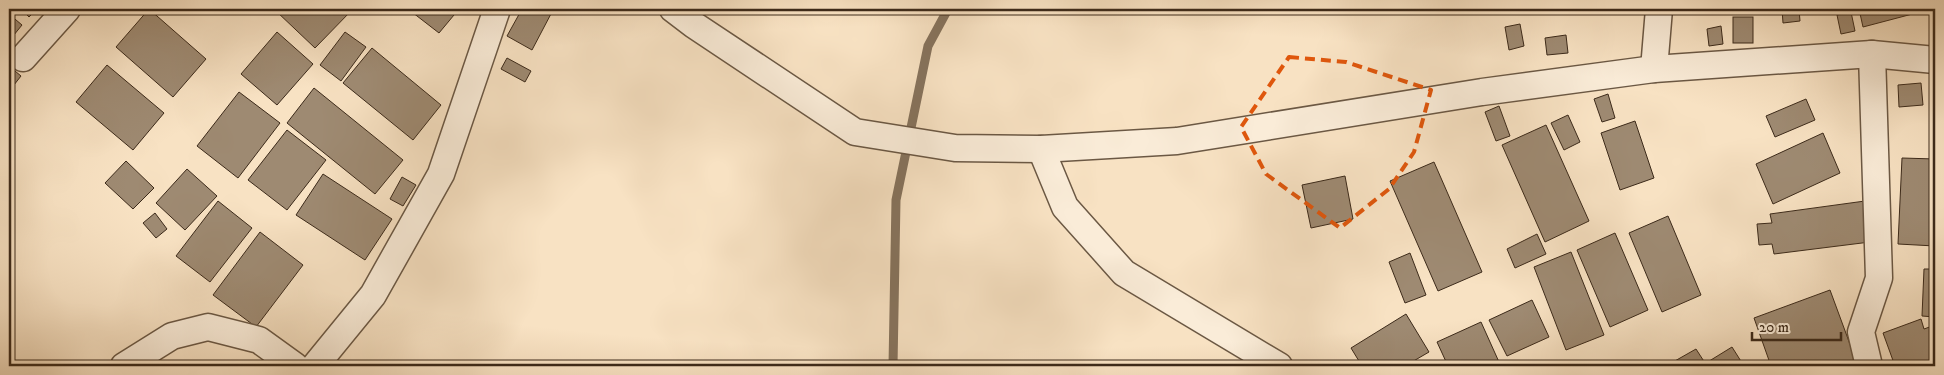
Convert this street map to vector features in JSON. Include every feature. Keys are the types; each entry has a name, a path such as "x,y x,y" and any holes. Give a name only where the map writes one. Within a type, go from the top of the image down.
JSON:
{"street":[{"path":"23,58 67,9"},
{"path":"315,366 373,295 441,174 497,9"},
{"path":"673,9 855,132 955,148 1041,149 1177,141 1482,92 1654,69 1872,54 1935,60"},
{"path":"1654,69 1659,9"},
{"path":"1869,366 1861,332 1879,278 1872,54"},
{"path":"1041,149 1065,207 1124,274 1279,366"},
{"path":"124,366 172,336 208,328 258,340 295,366"}],"highlighted area":[{"path":"1289,57 1346,62 1431,90 1414,152 1389,189 1340,228 1266,174 1241,127"}],"building":[{"path":"21,9 37,9 29,17"},
{"path":"149,9 206,59 173,97 116,47"},
{"path":"263,9 273,9 268,14"},
{"path":"279,9 348,9 351,11 315,48 276,11"},
{"path":"408,9 459,9 439,33"},
{"path":"522,9 553,10 532,50 507,36"},
{"path":"1697,9 1728,9 1698,14"},
{"path":"1753,9 1778,9 1753,12"},
{"path":"1782,9 1799,9 1800,21 1783,23"},
{"path":"1859,9 1920,9 1920,12 1863,27"},
{"path":"1851,12 1855,31 1841,34 1837,15"},
{"path":"9,14 22,25 9,41"},
{"path":"1733,17 1753,17 1753,43 1733,43"},
{"path":"1520,24 1524,46 1509,50 1505,27"},
{"path":"1721,26 1723,44 1709,46 1707,29"},
{"path":"277,32 313,64 277,105 241,74"},
{"path":"345,32 366,47 341,81 320,65"},
{"path":"1566,35 1568,53 1547,55 1545,38"},
{"path":"372,48 441,105 413,140 343,83"},
{"path":"507,58 531,71 525,82 501,69"},
{"path":"107,65 164,113 133,150 76,102"},
{"path":"9,66 21,76 10,90 9,89"},
{"path":"1921,83 1923,105 1899,107 1898,85"},
{"path":"314,88 403,160 375,194 287,123"},
{"path":"239,92 280,123 238,178 197,146"},
{"path":"1608,94 1615,118 1602,122 1594,99"},
{"path":"1806,99 1815,120 1775,137 1766,116"},
{"path":"1499,106 1510,136 1496,141 1485,112"},
{"path":"1568,115 1580,142 1564,150 1551,123"},
{"path":"1635,121 1654,178 1620,190 1601,133"},
{"path":"1546,125 1589,221 1545,242 1502,145"},
{"path":"287,130 326,160 287,210 248,180"},
{"path":"1823,133 1840,173 1773,204 1756,164"},
{"path":"1902,158 1935,159 1935,246 1898,244"},
{"path":"126,161 154,188 133,209 105,183"},
{"path":"1434,162 1482,272 1438,291 1390,181"},
{"path":"187,169 217,196 185,230 156,203"},
{"path":"323,174 392,219 365,260 296,215"},
{"path":"1345,176 1353,219 1311,228 1302,185"},
{"path":"402,177 416,185 403,206 390,199"},
{"path":"218,201 252,228 210,282 176,256"},
{"path":"1865,201 1870,242 1774,254 1772,244 1759,245 1757,224 1772,223 1770,214"},
{"path":"155,213 167,229 156,238 143,223"},
{"path":"1668,216 1701,295 1662,312 1629,233"},
{"path":"260,232 303,265 256,327 213,295"},
{"path":"1615,233 1648,310 1610,327 1577,250"},
{"path":"1537,234 1546,254 1515,268 1507,249"},
{"path":"1571,252 1604,335 1566,350 1534,267"},
{"path":"1410,253 1426,295 1405,303 1389,262"},
{"path":"1924,269 1935,269 1935,317 1922,316"},
{"path":"1830,290 1858,366 1771,366 1754,318"},
{"path":"1532,300 1549,337 1507,356 1489,320"},
{"path":"1406,314 1429,352 1405,366 1362,366 1351,348"},
{"path":"1921,319 1924,329 1935,325 1935,361 1921,366 1895,366 1883,333"},
{"path":"1481,322 1499,362 1489,366 1448,366 1437,342"},
{"path":"1732,347 1744,366 1707,366 1706,363"},
{"path":"1696,349 1707,366 1666,366"}],"waterway":[{"path":"893,366 896,200 928,46 948,9"}]}
